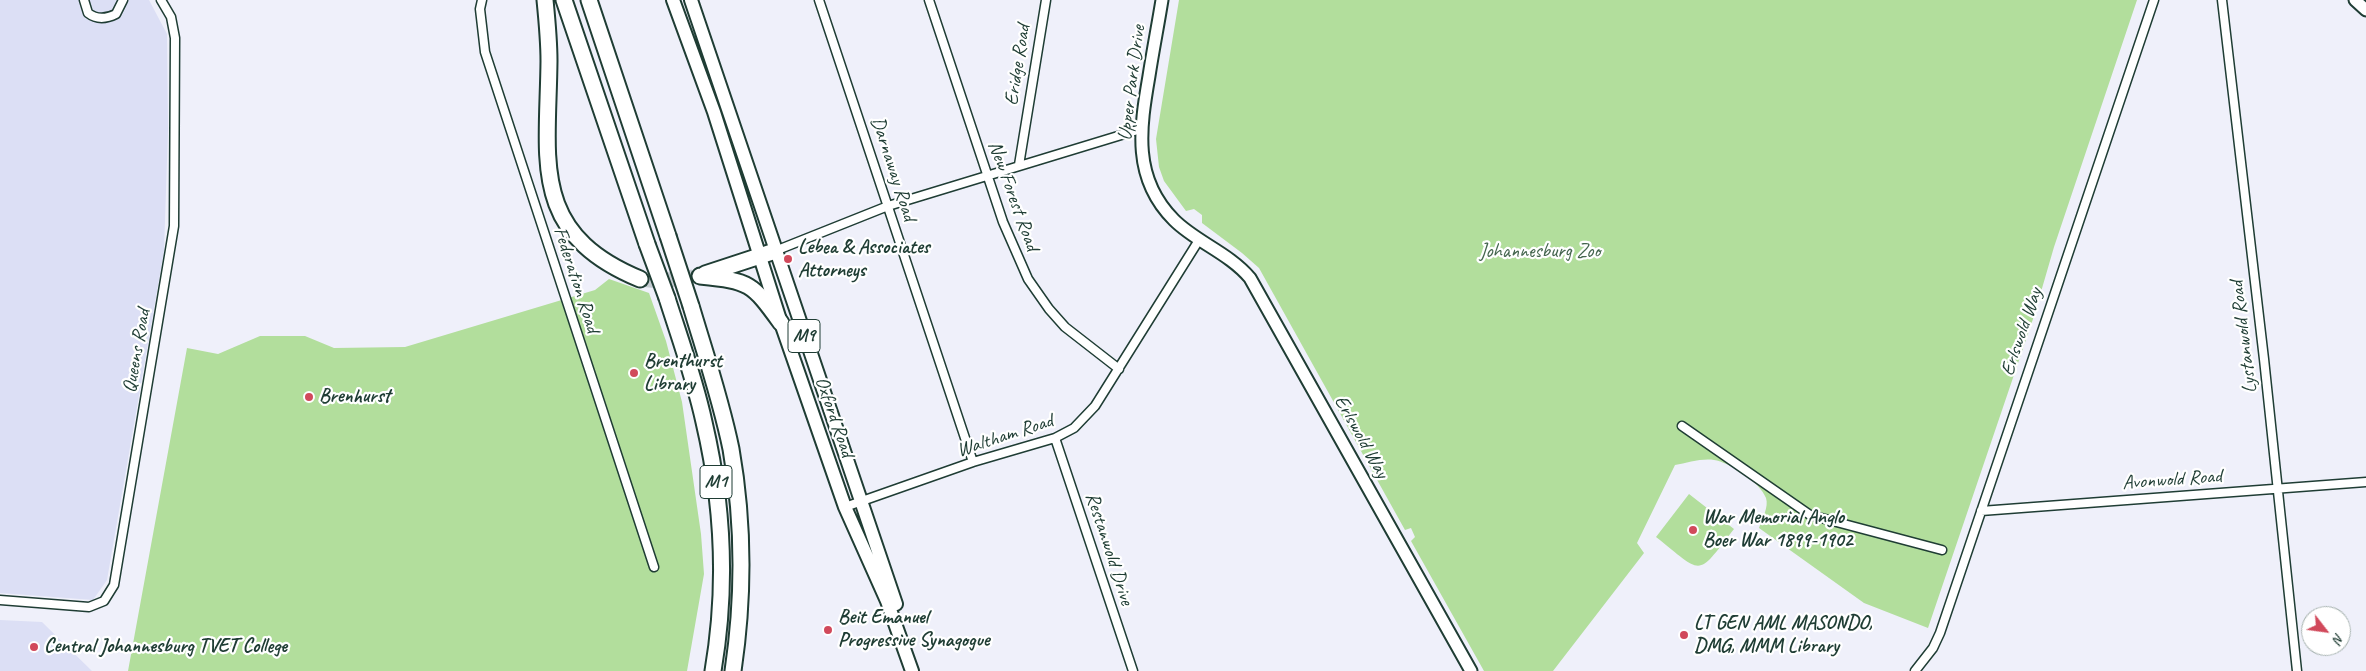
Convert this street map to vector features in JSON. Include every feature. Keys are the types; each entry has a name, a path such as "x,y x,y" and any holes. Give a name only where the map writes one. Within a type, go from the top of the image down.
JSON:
{"highway":[{"path":"545,0 549,59 547,160 552,190 559,209 582,242 603,260 640,279"},
{"name":"M1","path":"564,0 667,298 704,422 718,501 721,583 713,671"},
{"name":"M1","path":"589,0 691,306 730,447 737,492 742,579 733,671"},
{"path":"768,254 697,276 735,279 750,285 764,299 782,323"}],"main road":[{"name":"Oxford Road","path":"691,0 768,254 782,323 845,507 888,601 912,671"},
{"name":"Upper Park Drive","path":"1162,0 1141,129 1145,169 1153,191 1173,219 1198,240"},
{"path":"2354,0 2366,10"},
{"name":"Oxford Road","path":"674,3 860,501 919,671"},
{"name":"Erlswold Way","path":"1198,240 1240,268 1250,278 1471,671"}],"street":[{"path":"84,0 88,13 96,18 104,18 116,14 123,0"},
{"name":"Queens Road","path":"0,600 89,607 104,601 114,585 174,226 175,38 171,17 161,0"},
{"name":"Federation Road","path":"482,0 480,9 485,52 654,567"},
{"path":"674,3 691,0"},
{"name":"Darnaway Road","path":"819,0 973,462"},
{"name":"New Forest Road","path":"928,0 1011,244 1036,293 1048,309 1080,340 1119,369"},
{"name":"Erlswold Way","path":"1915,671 1933,648 1940,633 2154,0"},
{"name":"Lystanwold Road","path":"2222,0 2297,671"},
{"name":"Eridge Road","path":"1019,165 1044,2"},
{"path":"768,254 888,206 1141,129"},
{"name":"Waltham Road","path":"845,507 973,462 1055,438 1074,428 1088,415 1119,369 1198,240"},
{"path":"1682,426 1810,515 1942,550"},
{"name":"Restanwold Drive","path":"1055,438 1133,671"},
{"name":"Avonwold Road","path":"1981,511 2366,482"}],"shaded area":[{"path":"0,0 149,0 167,34 168,130 164,251 107,580 93,600 0,593"},
{"name":"Central Johannesburg TVET College","path":"0,620 42,622 92,671 0,671"}],"green space":[{"name":"Johannesburg Zoo","path":"1179,0 2137,0 2054,247 2034,316 1928,628 1864,603 1759,528 1767,502 1763,492 1751,479 1728,465 1714,460 1694,461 1675,465 1637,543 1644,553 1553,671 1484,671 1411,541 1415,537 1411,528 1405,530 1259,268 1202,223 1202,215 1194,209 1186,211 1164,181 1159,167 1156,139"},
{"path":"609,279 649,293 666,341 682,402 701,534 704,574 687,671 128,671 187,348 218,354 260,336 305,336 334,348 405,347 595,290"},
{"path":"1689,494 1734,529 1713,556 1699,566 1683,559 1656,537"}],"tunnel":[{"path":"640,279 658,281 693,277"}],"place":[{"name":"Lebea & Associates Attorneys","path":"788,259"},
{"name":"Brenthurst Library","path":"634,373"},
{"name":"Brenhurst","path":"309,397"},
{"name":"War Memorial Anglo Boer War 1899-1902","path":"1693,530"},
{"name":"Beit Emanuel Progressive Synagogue","path":"828,630"},
{"name":"LT GEN AML MASONDO, DMG, MMM Library","path":"1684,635"},
{"name":"Central Johannesburg TVET College","path":"34,647"}]}
